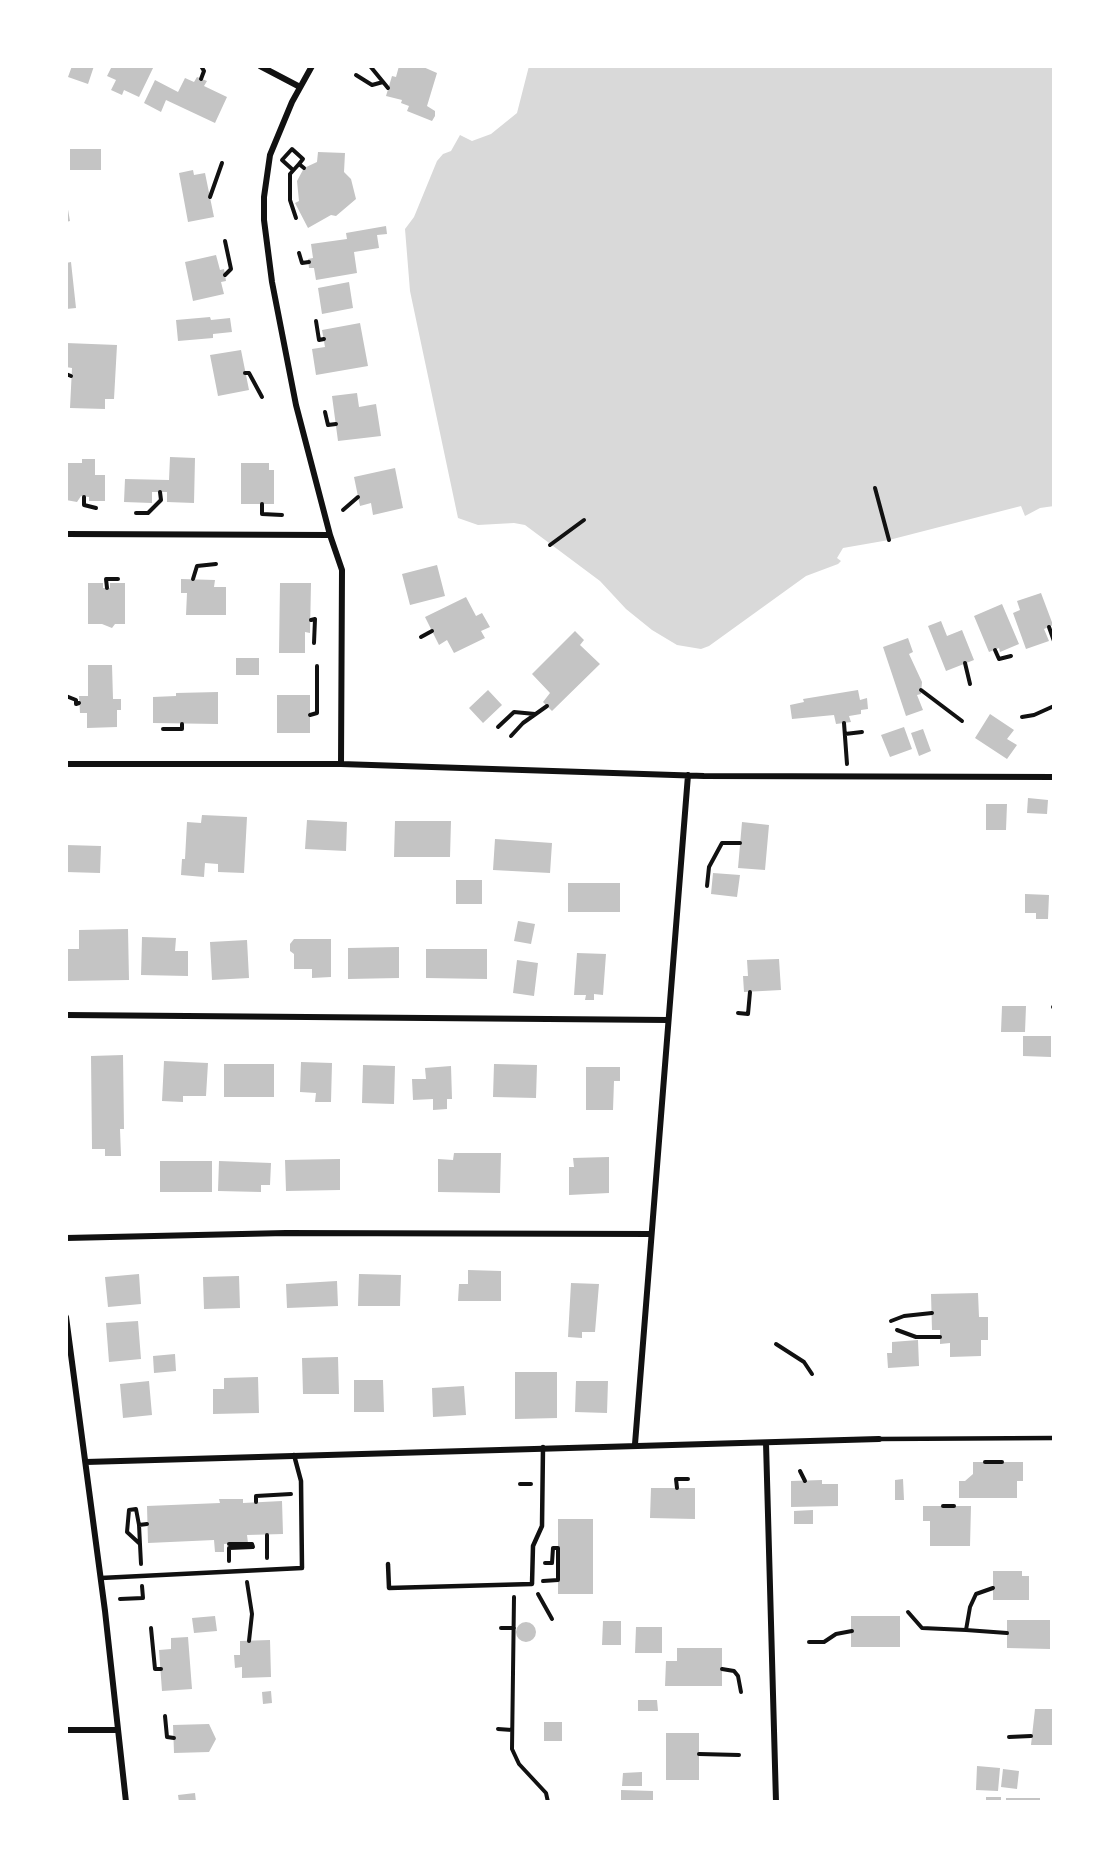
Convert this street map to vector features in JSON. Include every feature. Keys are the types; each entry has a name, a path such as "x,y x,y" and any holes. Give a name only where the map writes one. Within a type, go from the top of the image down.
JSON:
{"street":[{"path":"260,66 300,87"},
{"path":"312,66 300,87 270,155 264,197 264,220 274,293 296,405 344,579 341,764"},
{"path":"66,534 330,535"},
{"path":"66,764 341,764 688,775 1054,777"},
{"path":"635,1444 688,775"},
{"path":"66,1016 668,1020"},
{"path":"66,1238 297,1233 651,1234"},
{"path":"66,1317 101,1578 126,1802"},
{"path":"86,1462 635,1444 879,1439"},
{"path":"766,1443 776,1802"},
{"path":"66,1730 118,1730"}],"lane":[{"path":"879,1439 1054,1438"},
{"path":"388,1564 389,1588 532,1584 533,1546 542,1526 543,1447"},
{"path":"101,1578 302,1568 301,1481 294,1455"}],"path":[{"path":"201,66 204,71 201,79"},
{"path":"370,66 388,88"},
{"path":"356,75 372,85 383,82"},
{"path":"293,170 282,160 292,149 303,159 290,174 290,200 296,218"},
{"path":"210,196 222,163"},
{"path":"299,164 304,168"},
{"path":"225,241 231,269 225,275"},
{"path":"298,253 302,263 309,262"},
{"path":"316,321 319,340 324,339"},
{"path":"245,373 249,373 262,397"},
{"path":"66,374 72,376"},
{"path":"325,412 328,425 336,424"},
{"path":"875,488 889,540"},
{"path":"136,513 148,513 161,500 160,492"},
{"path":"84,496 84,506 96,508"},
{"path":"343,510 358,497"},
{"path":"262,504 262,514 282,514"},
{"path":"550,544 584,520"},
{"path":"194,579 196,566 216,564"},
{"path":"107,588 106,579 118,579"},
{"path":"311,620 315,619 314,643"},
{"path":"1049,627 1054,641"},
{"path":"421,637 432,631"},
{"path":"995,650 999,659 1011,656"},
{"path":"965,663 970,684"},
{"path":"310,715 317,713 317,666"},
{"path":"921,690 962,721"},
{"path":"66,696 76,700 76,704 79,703"},
{"path":"511,736 547,706"},
{"path":"1022,717 1034,715 1054,706"},
{"path":"498,727 514,712 536,714"},
{"path":"844,723 848,755 845,777"},
{"path":"163,729 182,729 182,724"},
{"path":"845,734 862,732"},
{"path":"707,886 709,867 722,843 740,843"},
{"path":"738,1013 748,1014 750,992"},
{"path":"891,1321 904,1316 932,1313"},
{"path":"897,1330 916,1337 940,1337"},
{"path":"776,1344 804,1362 812,1374"},
{"path":"985,1462 1002,1462"},
{"path":"800,1471 805,1480"},
{"path":"677,1488 676,1479 688,1479"},
{"path":"256,1502 256,1496 285,1494"},
{"path":"943,1506 954,1506"},
{"path":"140,1544 127,1532 129,1510 136,1509 139,1525 140,1544 141,1576"},
{"path":"139,1525 147,1524"},
{"path":"267,1534 267,1559"},
{"path":"252,1544 253,1547 229,1546 252,1544"},
{"path":"229,1546 229,1561"},
{"path":"542,1562 552,1563 553,1548 558,1548 558,1580 547,1581"},
{"path":"245,1571 252,1614 249,1641"},
{"path":"532,1584 552,1619"},
{"path":"966,1630 970,1607 976,1594 993,1588"},
{"path":"514,1596 512,1730 514,1755 546,1793 548,1802"},
{"path":"120,1599 135,1598"},
{"path":"908,1612 922,1628 1007,1633"},
{"path":"150,1628 154,1668 161,1669"},
{"path":"501,1628 515,1630"},
{"path":"809,1642 824,1642 836,1634 852,1631"},
{"path":"722,1669 734,1671 738,1676 741,1692"},
{"path":"165,1716 167,1737 174,1738"},
{"path":"498,1729 512,1730"},
{"path":"1009,1737 1031,1736"},
{"path":"699,1754 740,1755"}],"shaded area":[{"path":"529,66 1054,66 1054,506 1040,508 1025,516 1021,506 889,540 843,548 837,558 841,561 838,564 806,576 709,646 701,649 677,645 652,630 626,609 600,581 525,525 514,523 478,525 458,518 410,291 405,229 414,217 437,161 443,154 451,151 460,135 472,141 491,134 517,113"}],"building":[{"path":"72,66 94,66 88,84 68,77"},
{"path":"112,66 154,66 139,97 124,90 122,95 111,90 116,80 107,76"},
{"path":"399,66 421,66 437,73 427,106 435,111 432,121 407,111 409,106 401,103 402,100 386,96 392,76 396,77"},
{"path":"197,77 207,81 204,86 227,97 215,123 166,100 161,112 144,103 155,80 178,92 185,78 194,82"},
{"path":"70,149 101,149 101,170 70,170"},
{"path":"318,152 345,153 344,172 351,179 356,199 336,216 331,215 308,228 295,203 299,201 297,181 304,168 317,162"},
{"path":"193,170 194,175 205,173 214,217 188,222 179,173"},
{"path":"66,198 70,221 66,222"},
{"path":"386,226 387,234 377,235 379,248 354,252 357,273 316,280 314,268 309,268 308,259 313,258 311,244 347,239 346,233"},
{"path":"216,255 220,270 224,269 226,281 221,282 224,294 193,301 185,262"},
{"path":"71,262 76,308 66,309 66,263"},
{"path":"349,282 353,308 322,314 318,288"},
{"path":"210,317 211,320 230,318 232,332 213,334 213,338 178,341 176,320"},
{"path":"360,323 368,366 316,375 312,349 325,347 322,330"},
{"path":"66,343 117,345 114,399 105,399 105,409 70,408 72,368 66,367"},
{"path":"241,350 249,390 218,396 210,355"},
{"path":"357,393 359,407 376,404 381,436 338,441 332,396"},
{"path":"170,457 195,458 194,503 167,502 167,492 152,492 152,503 124,502 125,479 169,480"},
{"path":"82,459 95,459 95,475 105,475 105,501 89,501 89,497 81,496 77,502 66,500 66,463 82,463"},
{"path":"241,463 269,463 269,470 274,470 274,504 241,504"},
{"path":"395,468 403,508 373,515 371,503 360,506 354,477"},
{"path":"437,565 445,596 410,605 402,574"},
{"path":"181,579 215,580 214,587 226,587 226,615 186,615 187,593 181,593"},
{"path":"88,583 103,583 103,588 110,588 110,583 125,583 125,624 115,624 112,628 102,624 88,624"},
{"path":"280,583 311,583 310,633 305,632 305,653 279,653"},
{"path":"1041,593 1053,625 1044,629 1049,641 1026,649 1013,613 1020,610 1017,601"},
{"path":"466,597 476,616 482,613 490,627 481,631 485,638 454,653 447,640 439,645 425,617"},
{"path":"1002,604 1019,644 1000,652 999,648 989,652 974,616"},
{"path":"941,621 947,636 962,630 974,660 946,671 928,626"},
{"path":"575,631 584,640 580,645 600,664 552,711 543,702 550,693 532,674"},
{"path":"908,638 913,652 909,654 922,682 921,694 917,695 923,710 906,716 883,647"},
{"path":"236,658 259,658 259,675 236,675"},
{"path":"88,665 112,665 113,699 121,699 121,710 117,710 117,727 87,728 87,713 80,713 79,696 88,696"},
{"path":"488,690 502,705 483,723 469,708"},
{"path":"858,690 860,700 867,698 868,709 861,710 861,714 849,716 851,722 836,724 834,715 792,719 790,705 804,702 803,699"},
{"path":"218,692 218,724 153,723 153,697 176,696 176,693"},
{"path":"277,695 310,695 310,733 277,733"},
{"path":"990,714 1014,730 1007,739 1017,745 1007,759 975,738"},
{"path":"904,727 912,749 890,757 881,735"},
{"path":"923,729 931,751 919,756 911,733"},
{"path":"1028,798 1048,800 1047,814 1027,813"},
{"path":"986,804 1007,804 1006,830 986,830"},
{"path":"202,815 247,817 244,873 218,872 218,864 205,863 204,877 181,875 182,859 185,859 187,822 201,823"},
{"path":"307,820 347,822 346,851 305,849"},
{"path":"395,821 451,821 450,857 394,857"},
{"path":"742,822 769,825 765,870 738,868"},
{"path":"495,839 552,843 550,873 493,870"},
{"path":"66,845 101,846 100,873 66,872"},
{"path":"713,873 740,875 737,897 711,894"},
{"path":"456,880 482,880 482,904 456,904"},
{"path":"568,883 620,883 620,912 568,912"},
{"path":"1025,894 1049,895 1048,919 1036,919 1036,913 1025,913"},
{"path":"518,921 535,924 531,944 514,941"},
{"path":"128,929 129,980 66,981 66,949 79,949 79,930"},
{"path":"142,937 176,938 175,951 188,951 188,976 141,975"},
{"path":"294,939 331,939 331,977 312,978 312,969 294,969 294,954 290,951 290,944"},
{"path":"247,940 249,978 212,980 210,942"},
{"path":"399,947 399,978 348,979 348,948"},
{"path":"426,949 487,949 487,979 426,978"},
{"path":"577,953 606,954 603,995 594,994 594,1000 585,1000 586,995 574,995"},
{"path":"779,959 781,990 744,992 743,976 748,976 747,960"},
{"path":"517,960 538,963 534,996 513,993"},
{"path":"1002,1006 1026,1006 1025,1032 1001,1032"},
{"path":"1023,1036 1051,1036 1051,1057 1023,1056"},
{"path":"123,1055 124,1129 120,1129 121,1156 105,1156 105,1149 92,1149 91,1056"},
{"path":"164,1061 208,1063 206,1096 183,1096 183,1102 162,1101"},
{"path":"301,1062 332,1063 331,1102 315,1102 316,1093 300,1092"},
{"path":"224,1064 274,1064 274,1097 224,1097"},
{"path":"494,1064 537,1065 536,1098 493,1097"},
{"path":"363,1065 395,1066 394,1104 362,1103"},
{"path":"451,1066 452,1099 447,1099 447,1109 433,1110 433,1099 413,1100 412,1079 426,1079 425,1068"},
{"path":"586,1067 620,1067 620,1081 614,1081 613,1110 586,1110"},
{"path":"454,1153 501,1153 500,1193 438,1192 438,1159 453,1160"},
{"path":"609,1157 609,1193 569,1195 569,1167 574,1167 573,1158"},
{"path":"340,1159 340,1190 286,1191 285,1160"},
{"path":"160,1161 212,1161 212,1192 160,1192"},
{"path":"219,1161 271,1163 270,1185 261,1185 261,1192 218,1191"},
{"path":"468,1270 501,1271 501,1301 458,1301 459,1284 468,1284"},
{"path":"139,1274 141,1304 108,1307 105,1277"},
{"path":"359,1274 401,1275 400,1306 358,1306"},
{"path":"239,1276 240,1308 204,1309 203,1277"},
{"path":"337,1281 338,1306 287,1308 286,1284"},
{"path":"571,1283 599,1284 595,1332 582,1332 582,1338 568,1337"},
{"path":"978,1293 979,1317 988,1317 988,1340 981,1340 981,1356 950,1357 950,1343 940,1344 940,1330 932,1330 931,1294"},
{"path":"138,1321 141,1359 109,1362 106,1323"},
{"path":"918,1340 919,1366 888,1368 887,1353 892,1353 892,1342"},
{"path":"175,1354 176,1371 154,1373 153,1356"},
{"path":"338,1357 339,1394 303,1394 302,1358"},
{"path":"515,1372 557,1372 557,1418 515,1419"},
{"path":"258,1377 259,1413 213,1414 213,1389 224,1389 224,1378"},
{"path":"354,1380 383,1380 384,1412 354,1412"},
{"path":"149,1381 152,1415 123,1418 120,1384"},
{"path":"576,1381 608,1381 607,1413 575,1412"},
{"path":"464,1386 466,1415 433,1417 432,1388"},
{"path":"973,1462 1023,1462 1023,1481 1017,1481 1017,1498 959,1498 959,1481 965,1481 973,1474"},
{"path":"903,1479 904,1500 895,1500 895,1480"},
{"path":"822,1480 822,1484 838,1484 838,1506 791,1507 791,1481"},
{"path":"651,1488 695,1488 695,1519 650,1518"},
{"path":"219,1499 243,1499 243,1503 282,1501 283,1534 247,1535 248,1543 224,1544 224,1552 215,1552 214,1540 148,1543 147,1506 220,1503"},
{"path":"923,1506 971,1506 970,1546 930,1546 930,1521 923,1521"},
{"path":"813,1510 813,1524 794,1524 794,1511"},
{"path":"558,1519 593,1519 593,1594 558,1594"},
{"path":"993,1571 1022,1571 1022,1576 1029,1576 1029,1600 993,1600"},
{"path":"215,1616 217,1631 194,1633 192,1618"},
{"path":"851,1616 900,1616 900,1647 851,1647"},
{"path":"1007,1620 1050,1620 1050,1649 1007,1648"},
{"path":"603,1621 621,1621 621,1645 602,1645"},
{"path":"526,1622 533,1625 536,1632 533,1639 526,1642 519,1639 516,1632 519,1625"},
{"path":"636,1627 662,1627 662,1653 635,1653"},
{"path":"188,1637 192,1689 162,1691 159,1650 171,1649 171,1638"},
{"path":"270,1640 271,1677 242,1678 242,1667 235,1668 234,1655 240,1655 240,1641"},
{"path":"677,1648 722,1648 722,1686 665,1686 666,1661 677,1661"},
{"path":"271,1691 272,1703 263,1704 262,1692"},
{"path":"638,1700 657,1700 658,1711 638,1711"},
{"path":"1035,1709 1054,1709 1054,1745 1031,1745"},
{"path":"544,1722 562,1722 562,1741 544,1741"},
{"path":"209,1724 216,1739 209,1752 174,1753 173,1725"},
{"path":"666,1733 699,1733 699,1780 666,1780"},
{"path":"977,1766 1000,1768 998,1791 976,1790"},
{"path":"1003,1769 1019,1771 1017,1789 1001,1787"},
{"path":"642,1772 642,1786 622,1786 623,1773"},
{"path":"621,1790 653,1791 653,1802 621,1802"},
{"path":"195,1793 196,1802 179,1802 178,1795"},
{"path":"986,1797 1001,1797 1001,1802 986,1802"},
{"path":"1006,1798 1040,1798 1040,1802 1006,1802"}]}
